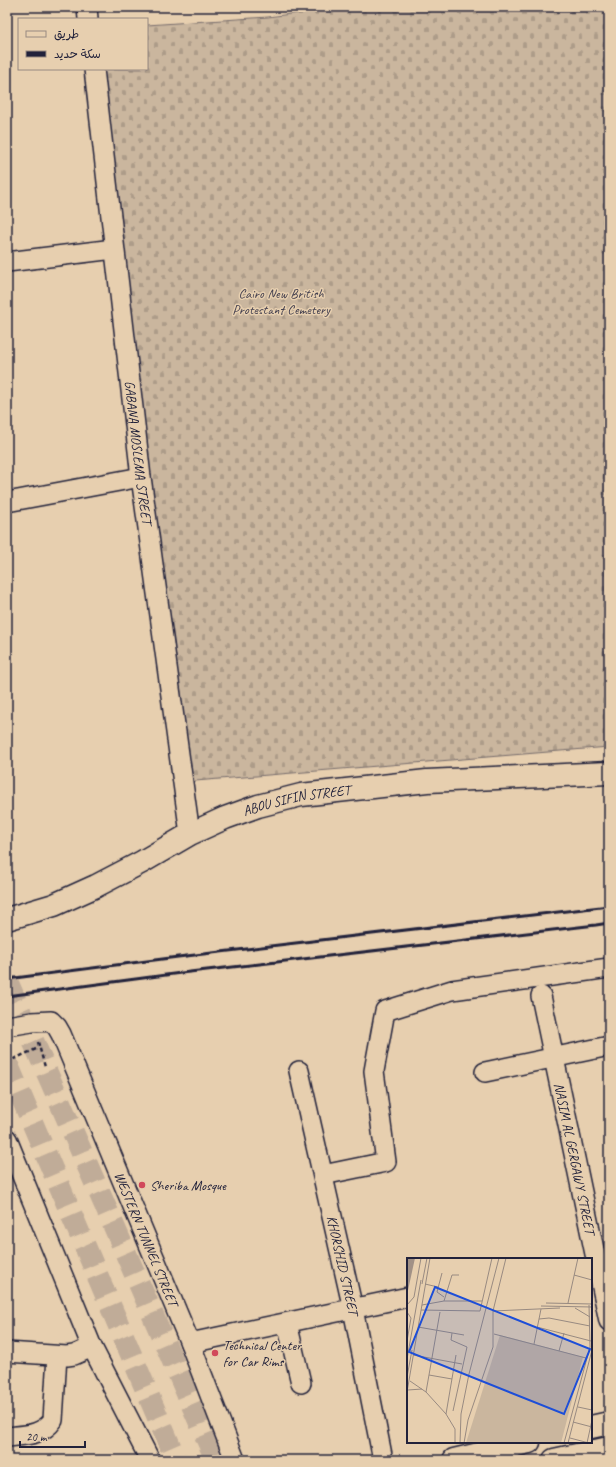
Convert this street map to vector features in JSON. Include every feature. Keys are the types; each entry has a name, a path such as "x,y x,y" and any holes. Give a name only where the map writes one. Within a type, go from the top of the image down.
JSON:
{"main road":[{"name":"ABOU SIFIN STREET","path":"7,919 54,904 96,886 142,862 190,834 225,818 258,806 300,794 428,781 609,773"},
{"path":"592,1427 609,1423"},
{"path":"454,1460 525,1443"},
{"path":"554,1460 609,1448"}],"street":[{"path":"87,7 88,18"},
{"name":"GABANA MOSLEMA STREET","path":"94,70 140,477 190,834"},
{"path":"7,262 114,249"},
{"path":"7,502 140,477"},
{"path":"323,1175 386,1162 374,1071 386,1011 452,990 609,968"},
{"name":"NASIM AL GERGAWY STREET","path":"541,996 598,1257 609,1321"},
{"name":"WESTERN TUNNEL STREET","path":"7,1026 51,1021 61,1034 190,1343 235,1460"},
{"path":"485,1072 609,1046"},
{"name":"KHORSHID STREET","path":"299,1071 353,1309 383,1460"},
{"path":"7,1139 92,1347 150,1460"},
{"path":"190,1343 407,1297"},
{"path":"287,1323 301,1383"},
{"path":"7,1352 57,1356 74,1355 92,1347"},
{"path":"7,1438 36,1434 48,1427 53,1420 57,1356"}],"path":[{"path":"7,1062 36,1049"}],"green space":[{"name":"Cairo New British Protestant Cemetery","path":"345,7 609,7 609,747 183,782 94,70 148,70 148,25 268,17"}],"tunnel":[{"path":"7,981 216,1460"},
{"path":"7,1063 176,1460"}],"railway":[{"path":"7,979 178,957 609,906"},
{"path":"7,996 181,973 609,923"}],"place":[{"name":"Sheriba Mosque","path":"142,1185"},
{"name":"Technical Center for Car Rims","path":"215,1353"}]}
